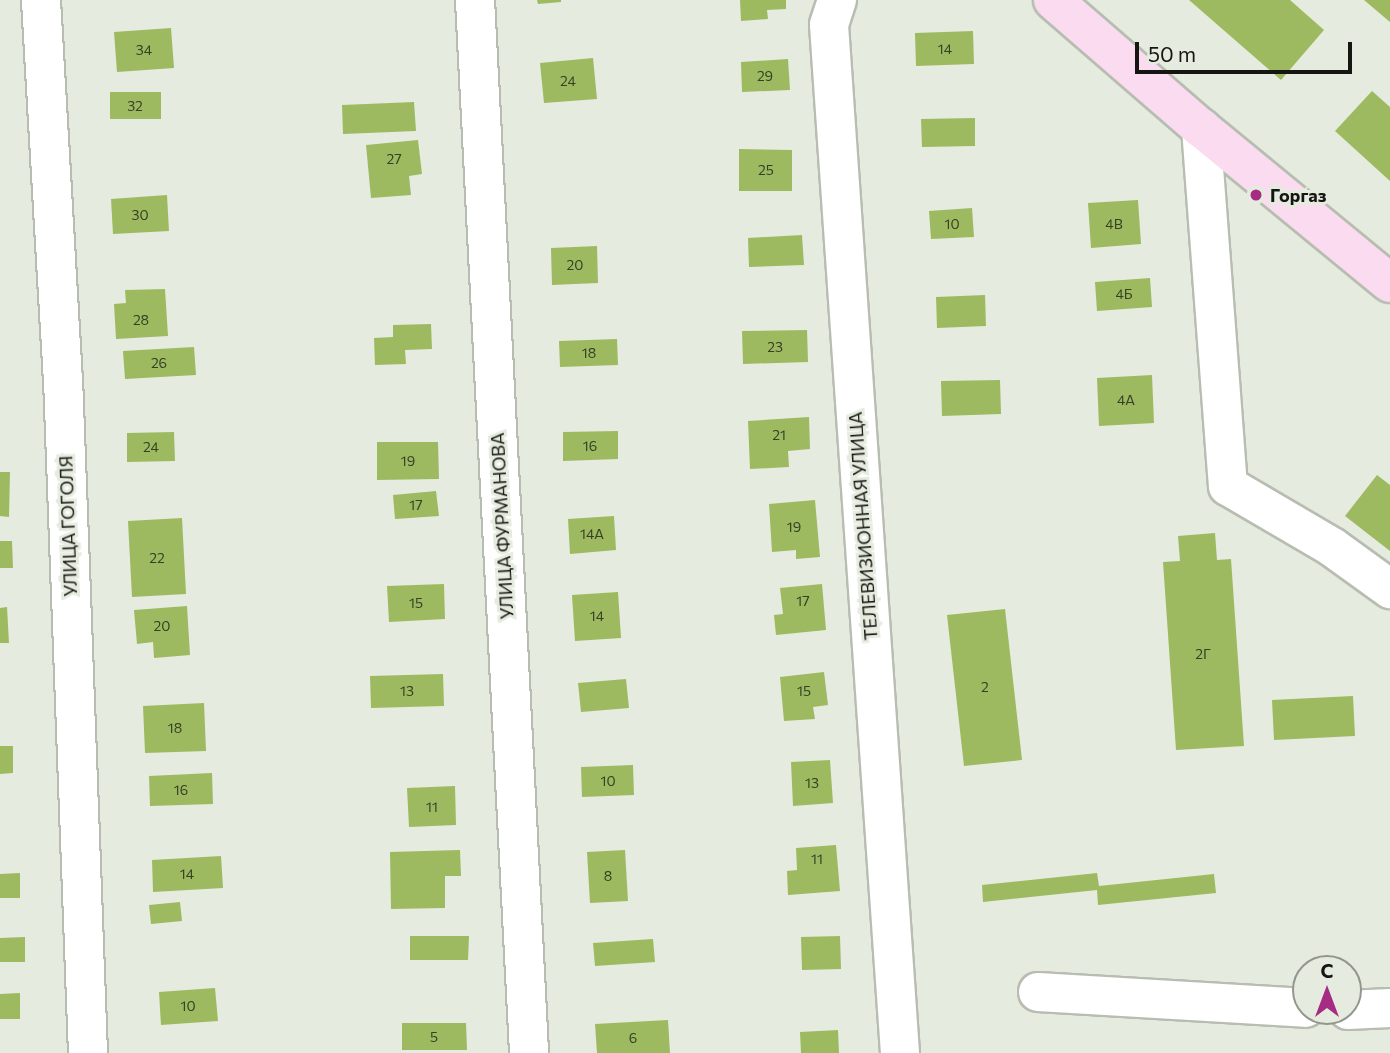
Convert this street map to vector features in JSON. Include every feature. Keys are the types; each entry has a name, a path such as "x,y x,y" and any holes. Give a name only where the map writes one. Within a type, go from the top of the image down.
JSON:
{"main road":[{"path":"1053,0 1201,128 1390,283"}],"street":[{"name":"УЛИЦА ГОГОЛЯ","path":"41,0 63,378 88,1053"},
{"name":"УЛИЦА ФУРМАНОВА","path":"475,0 529,1053"},
{"name":"ТЕЛЕВИЗИОННАЯ УЛИЦА","path":"837,0 829,25 900,1053"},
{"path":"1201,128 1228,486 1332,547 1390,589"},
{"path":"1038,992 1292,1007"},
{"path":"1362,1009 1390,1008"}],"building":[{"path":"537,0 561,0 561,2 538,4"},
{"path":"740,0 786,0 786,9 767,10 768,19 741,21"},
{"path":"1189,0 1290,0 1324,30 1281,80"},
{"path":"1364,0 1390,0 1390,22"},
{"path":"171,28 174,68 117,72 114,32"},
{"path":"973,31 974,64 916,66 915,33"},
{"path":"593,58 597,99 544,103 540,63"},
{"path":"788,59 790,90 742,92 741,62"},
{"path":"1372,91 1390,107 1390,181 1335,131"},
{"path":"110,92 161,92 161,119 110,119"},
{"path":"414,102 416,131 343,134 342,105"},
{"path":"975,118 975,146 922,147 921,119"},
{"path":"418,140 422,174 409,176 411,195 371,198 366,145"},
{"path":"739,149 792,150 792,191 739,191"},
{"path":"167,195 169,231 113,234 111,199"},
{"path":"1138,200 1141,244 1091,248 1088,203"},
{"path":"972,208 974,237 931,239 929,211"},
{"path":"802,235 804,265 749,267 748,238"},
{"path":"597,246 598,283 552,285 551,248"},
{"path":"1150,278 1152,307 1097,311 1095,282"},
{"path":"165,289 168,336 116,339 114,304 126,303 125,290"},
{"path":"985,295 986,326 937,328 936,297"},
{"path":"431,324 432,349 405,350 406,364 375,365 374,338 393,337 393,325"},
{"path":"807,330 808,362 743,364 742,331"},
{"path":"617,339 618,365 560,367 559,341"},
{"path":"194,347 196,375 125,379 123,351"},
{"path":"1152,375 1154,423 1099,426 1097,378"},
{"path":"1000,380 1001,414 942,416 941,381"},
{"path":"809,417 810,449 788,451 789,467 750,469 748,421"},
{"path":"618,431 618,459 563,461 563,432"},
{"path":"174,432 175,461 127,462 127,433"},
{"path":"377,442 438,442 439,479 377,480"},
{"path":"0,472 10,472 9,517 0,516"},
{"path":"1377,475 1390,485 1390,551 1345,516"},
{"path":"436,491 439,516 395,519 393,495"},
{"path":"815,500 820,557 796,559 796,550 772,552 769,504"},
{"path":"614,516 616,550 570,554 568,519"},
{"path":"182,518 186,594 132,597 128,521"},
{"path":"1215,533 1217,560 1231,559 1244,746 1176,750 1163,562 1180,561 1178,536"},
{"path":"0,541 12,541 13,568 0,568"},
{"path":"444,584 445,619 389,622 387,586"},
{"path":"822,584 826,630 776,635 774,615 783,614 780,588"},
{"path":"618,592 621,638 575,641 572,595"},
{"path":"187,606 190,655 154,658 153,642 137,644 134,610"},
{"path":"7,607 9,643 0,643 0,608"},
{"path":"1005,609 1022,760 964,766 947,615"},
{"path":"824,672 828,705 813,707 815,719 784,721 780,677"},
{"path":"443,674 444,706 371,708 370,676"},
{"path":"626,679 629,708 581,712 578,683"},
{"path":"1353,696 1355,736 1274,740 1272,700"},
{"path":"204,703 206,751 145,753 143,706"},
{"path":"0,746 13,746 13,773 0,774"},
{"path":"830,760 833,803 793,806 791,762"},
{"path":"633,765 634,795 582,797 581,767"},
{"path":"212,773 213,804 150,806 149,776"},
{"path":"455,786 456,825 409,827 407,788"},
{"path":"836,845 840,891 788,895 787,871 797,870 796,848"},
{"path":"460,850 461,876 445,876 445,908 391,909 390,852"},
{"path":"625,850 628,901 590,903 587,852"},
{"path":"221,856 223,888 153,892 152,860"},
{"path":"20,873 20,898 0,898 0,874"},
{"path":"1097,873 1099,886 1214,874 1216,893 1098,905 1097,890 983,902 982,885"},
{"path":"180,902 182,921 151,924 149,905"},
{"path":"410,936 469,936 468,960 410,960"},
{"path":"840,936 841,969 802,970 801,937"},
{"path":"25,937 25,962 0,962 0,938"},
{"path":"653,939 655,962 595,966 593,943"},
{"path":"215,988 218,1021 161,1025 159,992"},
{"path":"20,993 20,1019 0,1019 0,994"},
{"path":"668,1020 670,1053 597,1053 595,1024"},
{"path":"402,1023 466,1023 467,1050 402,1050"},
{"path":"838,1030 839,1053 801,1053 800,1032"}],"place":[{"name":"Горгаз","path":"1256,195"}]}
